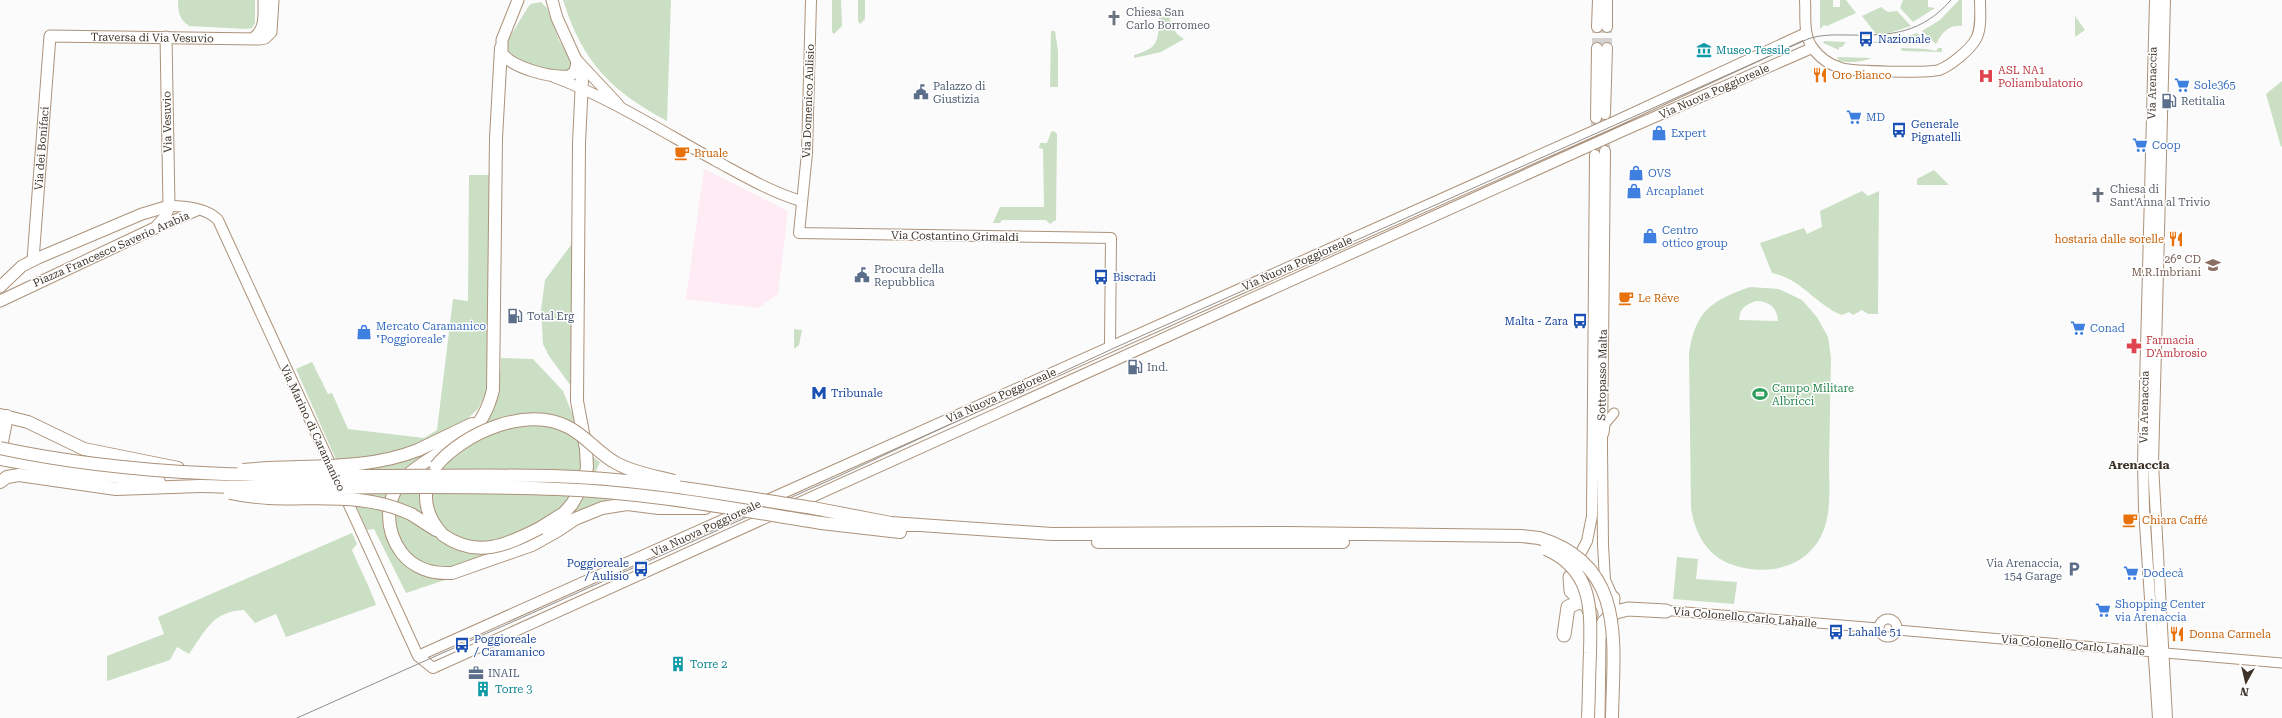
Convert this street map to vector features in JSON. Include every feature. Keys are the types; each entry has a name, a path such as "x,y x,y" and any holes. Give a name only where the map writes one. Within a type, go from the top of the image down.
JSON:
{"highway":[{"path":"500,48 496,138 494,381 488,405 477,424 468,435 413,470 401,481 393,493 390,505 391,532 403,555 413,564 426,570 452,573 532,545 558,531 575,518 602,508 627,504 669,508 723,508"},
{"path":"0,452 4,415 28,422 84,449 150,461 250,497 356,498 377,501 411,514 443,535 465,547 484,548 517,540 564,513 572,504 584,483 587,467 586,449 578,411 576,383 579,143 582,90 581,71 576,60"},
{"path":"0,482 7,477 19,475 116,489 201,480 272,467 361,465 395,459 418,450 474,422 488,405"},
{"path":"443,535 432,521 426,498 429,479 436,466 454,449 479,434 526,419 548,419 568,427 603,455 629,468 726,495"},
{"path":"0,448 83,462 260,488 558,488 656,497 893,532 1053,542 1520,543 1537,546 1553,552 1571,565 1579,576 1586,590 1590,618 1588,718"},
{"path":"0,459 108,477 201,480 289,477 554,476 634,482 726,495 891,523 979,531 1052,534 1288,533 1521,536 1539,538 1558,546 1575,556 1592,573 1606,595 1613,629 1612,718"},
{"path":"1570,578 1571,591 1586,604 1592,618 1594,673 1598,718"},
{"path":"1591,718 1598,638 1601,627 1612,611 1613,598"},
{"path":"1564,635 1568,607 1579,602 1586,604"},
{"path":"1608,618 1616,612 1628,609 1666,611"}],"main road":[{"path":"254,38 260,33 263,24 264,0"},
{"path":"254,38 265,38 271,32 273,0"},
{"path":"518,0 500,48 502,53 510,62 543,72 582,90 626,112 739,174 784,196 801,201"},
{"path":"512,15 527,0"},
{"name":"Via Domenico Aulisio","path":"799,232 807,153 811,0"},
{"path":"1598,0 1602,27 1607,0"},
{"path":"1805,0 1806,33 1812,48 1820,57 1842,69 1935,71 1947,65 1976,39 1980,23 1980,0"},
{"name":"Via Arenaccia","path":"2154,0 2142,463 2144,509 2158,652 2167,718"},
{"name":"Via Arenaccia","path":"2158,718 2158,652 2153,464 2165,0"},
{"path":"551,1 560,26 576,60 626,112"},
{"name":"Via Nuova Poggioreale","path":"1806,33 1616,121 418,656 433,668 1585,148 1812,48"},
{"name":"Traversa di Via Vesuvio","path":"50,36 254,38"},
{"name":"Via dei Bonifaci","path":"32,260 50,36"},
{"name":"Via Vesuvio","path":"166,38 169,206"},
{"path":"1596,118 1602,48 1606,114"},
{"path":"543,72 569,76 574,72 576,60"},
{"name":"Sottopasso Malta","path":"1570,578 1591,529 1592,516 1600,153 1602,446 1605,576 1613,598"},
{"path":"155,228 165,217 169,206"},
{"name":"Piazza Francesco Saverio Arabia","path":"0,287 22,266 32,260 142,214 169,206 198,210"},
{"name":"Piazza Francesco Saverio Arabia","path":"0,301 155,228 198,210"},
{"name":"Via Marino di Caramanico","path":"198,210 213,215 218,220 418,656"},
{"name":"Via Costantino Grimaldi","path":"799,232 1111,238 1110,346"},
{"path":"1110,346 1118,359"}],"street":[{"path":"1602,446 1605,424 1614,413"},
{"name":"Via Colonello Carlo Lahalle","path":"1613,598 1622,603 1666,611 1878,628"},
{"path":"1888,619 1895,623 1896,630 1892,636 1887,637 1880,633 1878,628 1881,622 1888,619"},
{"name":"Via Colonello Carlo Lahalle","path":"1896,630 2282,663"}],"shaded area":[{"path":"704,169 788,211 778,294 758,308 686,299"}],"green space":[{"path":"178,0 255,0 255,23 252,28 246,29 189,26 183,21 180,15"},
{"path":"563,0 671,0 667,121 630,98 614,86 601,72 590,58 580,41"},
{"path":"832,0 841,0 842,26 834,34 832,32"},
{"path":"858,0 865,0 865,19 860,24 858,21"},
{"path":"1820,0 1833,0 1833,7 1840,7 1840,0 1846,0 1856,13 1827,26 1824,25 1820,29"},
{"path":"1903,0 1928,0 1928,7 1935,8 1913,22 1900,8"},
{"path":"1959,0 1962,0 1962,26 1953,26 1946,30 1936,44 1922,31 1940,20"},
{"path":"541,2 547,8 559,40 573,65 564,73 524,63 508,51 508,40 528,7 531,4"},
{"path":"1881,7 1888,12 1897,11 1911,26 1889,33 1876,34 1862,16"},
{"path":"1159,16 1169,16 1174,29 1184,39 1161,52 1134,58 1134,55 1149,49 1156,42 1158,37"},
{"path":"2075,16 2085,30 2075,37"},
{"path":"1051,31 1055,31 1058,51 1058,87 1050,87"},
{"path":"1917,33 1927,43 1873,43 1898,39"},
{"path":"1824,41 1846,42 1842,47 1839,47 1839,50 1823,43"},
{"path":"1901,48 1927,49 1936,51 1938,48 1942,48 1942,52 1902,51"},
{"path":"1837,57 1872,58 1847,62 1839,61"},
{"path":"2282,81 2282,146 2281,147 2266,94"},
{"path":"1054,131 1057,134 1056,220 1050,224 1046,220 1002,220 1000,223 993,223 1000,207 1044,207 1043,149 1039,148 1040,143 1047,143 1051,132"},
{"path":"1934,170 1949,185 1917,185 1917,179"},
{"path":"469,175 492,175 489,387 478,409 466,420 463,432 394,481 387,495 383,515 397,554 434,569 413,558 396,535 394,501 405,484 485,422 499,393 501,358 533,359 563,391 575,420 583,450 583,470 574,510 586,494 592,456 600,462 596,471 611,509 460,575 406,593 374,529 367,530 296,369 312,362 328,394 332,393 348,429 424,438 437,430 453,299 468,301"},
{"path":"1862,191 1868,196 1879,191 1878,314 1868,314 1862,310 1853,315 1849,312 1842,315 1833,311 1792,281 1783,276 1772,273 1760,243 1804,228 1807,234 1822,227 1820,211"},
{"path":"575,244 573,389 549,356 543,344 541,310 545,280 571,245"},
{"name":"Campo Militare Albricci","path":"1750,287 1779,289 1802,300 1817,317 1828,337 1831,358 1829,508 1825,526 1815,546 1806,555 1784,567 1771,569 1758,570 1745,568 1733,565 1716,556 1709,550 1699,535 1691,508 1689,353 1692,338 1701,317 1708,309 1715,303 1736,292","holes":["1756,301 1761,301 1772,306 1776,312 1778,321 1739,320 1744,308"]},
{"path":"794,329 802,330 799,345 794,349"},
{"path":"352,533 357,544 352,550 376,605 286,637 276,614 255,623 244,610 233,611 217,618 211,623 189,654 177,647 170,660 107,681 107,656 164,634 158,617"},
{"path":"1677,557 1698,559 1696,579 1737,582 1734,604 1673,599"}],"tunnel":[{"path":"1597,27 1597,48"},
{"path":"1607,27 1607,48"},
{"path":"1605,114 1605,151"},
{"path":"1595,155 1596,118"}],"tram line":[{"path":"297,718 839,476 1112,349 1808,39 1813,37 1834,35 1879,35 1905,30 1929,20 1951,0"}],"place":[{"name":"Chiesa San Carlo Borromeo","path":"1114,18"},
{"name":"Nazionale","path":"1866,39"},
{"name":"Museo Tessile","path":"1704,50"},
{"name":"Oro Bianco","path":"1820,75"},
{"name":"ASL NA1 Poliambulatorio","path":"1986,76"},
{"name":"Sole365","path":"2182,85"},
{"name":"Palazzo di Giustizia","path":"921,92"},
{"name":"Retitalia","path":"2169,101"},
{"name":"MD","path":"1854,117"},
{"name":"Generale Pignatelli","path":"1899,130"},
{"name":"Expert","path":"1659,133"},
{"name":"Coop","path":"2140,145"},
{"name":"Bruale","path":"682,153"},
{"name":"OVS","path":"1636,173"},
{"name":"Arcaplanet","path":"1634,191"},
{"name":"Chiesa di Sant'Anna al Trivio","path":"2098,195"},
{"name":"Centro ottico group","path":"1650,236"},
{"name":"hostaria dalle sorelle","path":"2176,239"},
{"name":"26° CD M.R.Imbriani","path":"2213,265"},
{"name":"Procura della Repubblica","path":"862,275"},
{"name":"Biscradi","path":"1101,277"},
{"name":"Le Rêve","path":"1626,298"},
{"name":"Total Erg","path":"515,316"},
{"name":"Malta - Zara","path":"1580,321"},
{"name":"Conad","path":"2078,328"},
{"name":"Mercato Caramanico \"Poggioreale\"","path":"364,332"},
{"name":"Farmacia D'Ambrosio","path":"2134,346"},
{"name":"Ind.","path":"1135,367"},
{"name":"Tribunale","path":"819,393"},
{"name":"Campo Militare Albricci","path":"1760,394"},
{"name":"Chiara Caffé","path":"2130,520"},
{"name":"Poggioreale / Aulisio","path":"641,569"},
{"name":"Via Arenaccia, 154 Garage","path":"2074,569"},
{"name":"Dodecà","path":"2131,573"},
{"name":"Shopping Center via Arenaccia","path":"2103,610"},
{"name":"Lahalle 51","path":"1836,632"},
{"name":"Donna Carmela","path":"2177,634"},
{"name":"Poggioreale / Caramanico","path":"462,645"},
{"name":"Torre 2","path":"678,664"},
{"name":"INAIL","path":"476,673"},
{"name":"Torre 3","path":"483,689"}],"district":[{"name":"Arenaccia","path":"2139,465"}]}
